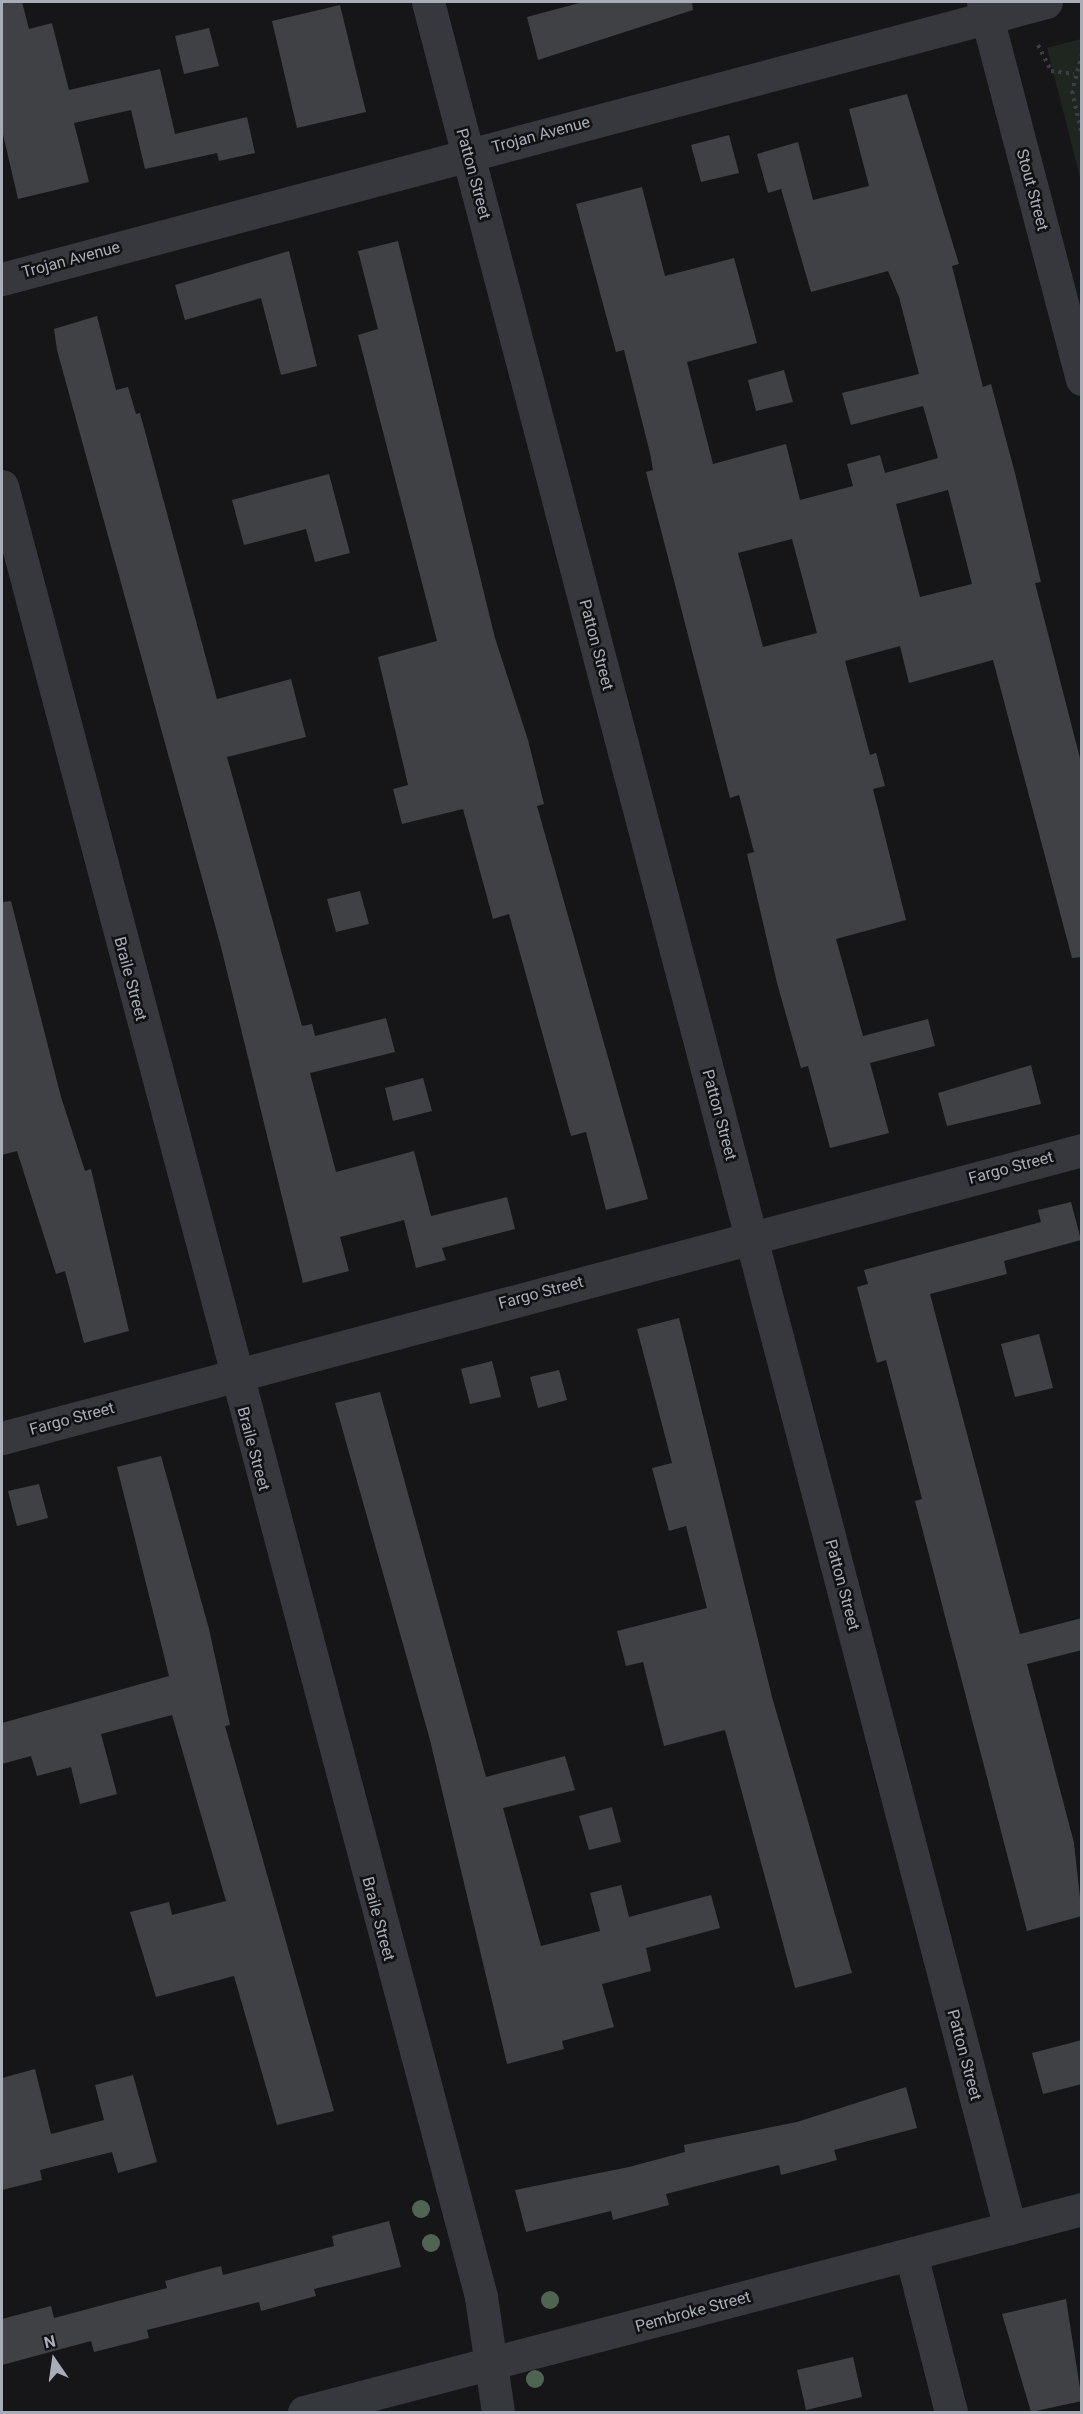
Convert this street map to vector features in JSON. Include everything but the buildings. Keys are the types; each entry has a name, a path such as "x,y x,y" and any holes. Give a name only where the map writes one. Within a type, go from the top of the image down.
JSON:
{"street":[{"name":"Patton Street","path":"428,2 1010,2228"},
{"name":"Trojan Avenue","path":"2,279 468,155 985,9 1046,2"},
{"name":"Stout Street","path":"985,9 1082,379"},
{"name":"Braile Street","path":"2,486 234,1376 481,2297 498,2412"},
{"name":"Fargo Street","path":"2,1438 1082,1150"},
{"name":"Pembroke Street","path":"304,2412 490,2367 1082,2209"},
{"path":"911,2254 951,2412"}],"path":[{"path":"1038,45 1051,71 1074,74"},
{"path":"1082,54 1074,74 1082,135"}],"shaded area":[{"path":"1082,39 1081,181 1047,48"}]}
